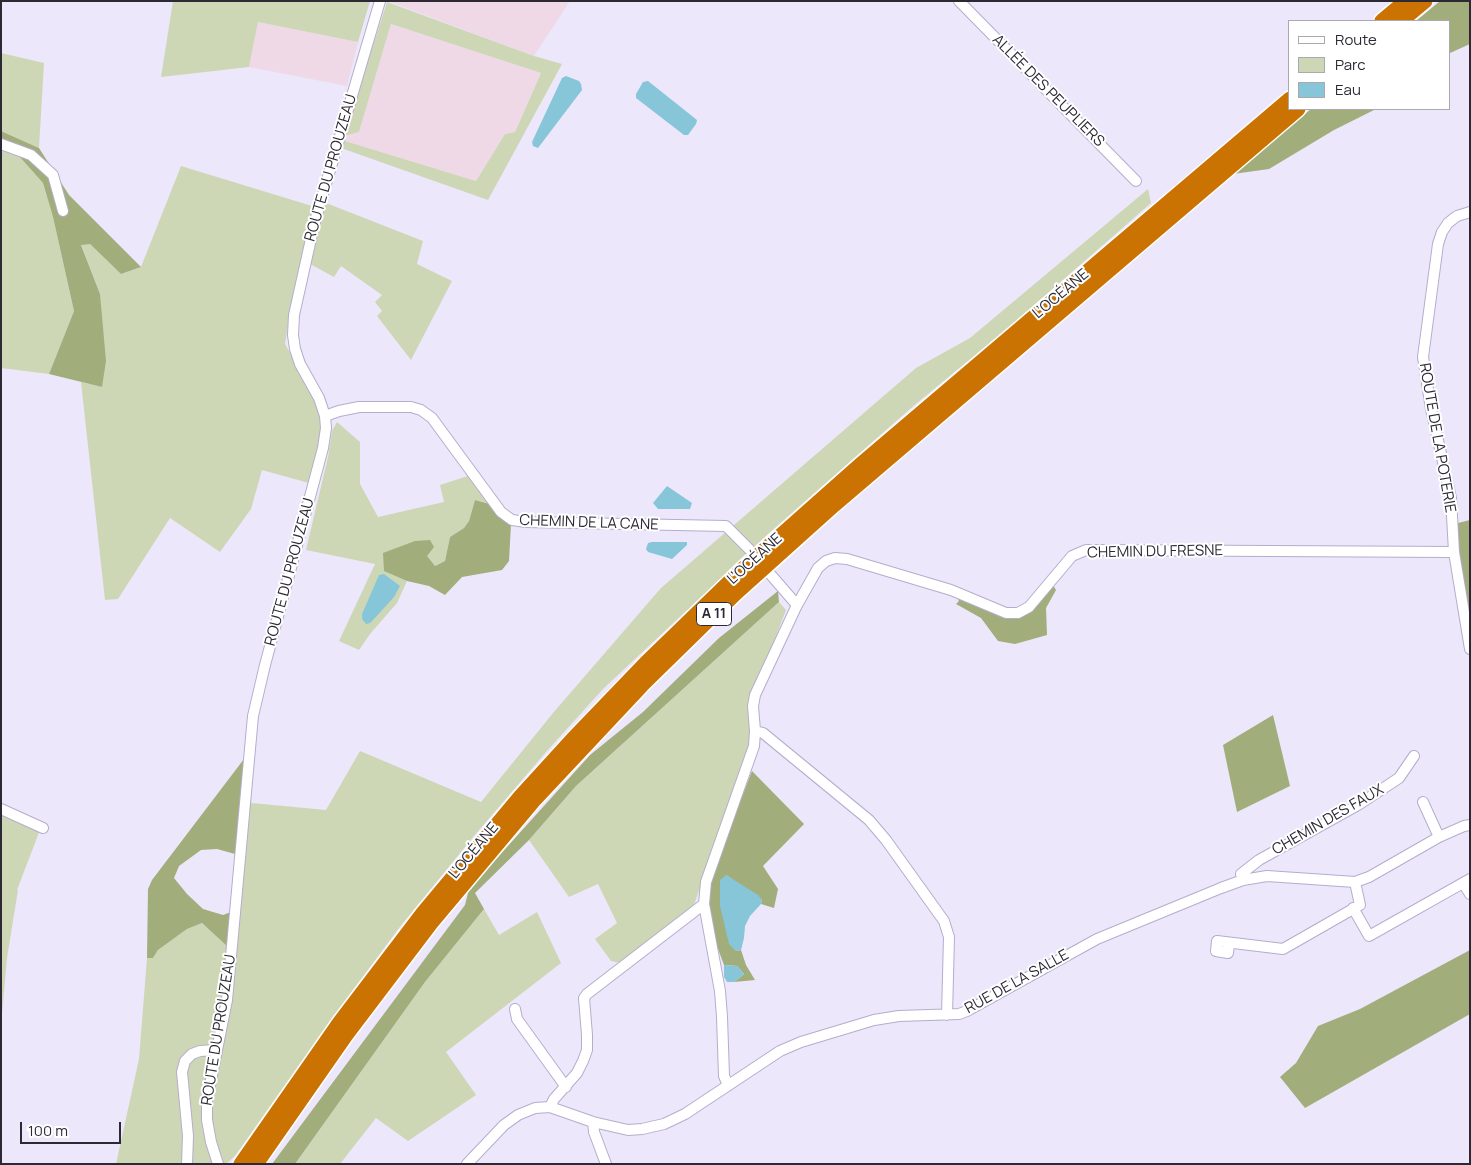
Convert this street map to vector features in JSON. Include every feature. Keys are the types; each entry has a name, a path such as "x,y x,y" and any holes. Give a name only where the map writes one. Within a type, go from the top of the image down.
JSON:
{"highway":[{"path":"1383,20 1406,1"},
{"path":"1402,20 1425,1"},
{"name":"L’OCÉANE","path":"241,1164 340,1022 423,913 526,791 646,663 744,568 835,487 1288,101"},
{"name":"L’OCÉANE","path":"256,1164 346,1035 431,922 535,799 642,685 736,593 841,499 1297,110"}],"street":[{"name":"ROUTE DU PROUZEAU","path":"217,1160 211,1142 206,1100 228,991 239,851 253,716 323,448 326,428 325,416 319,398 300,364 295,349 293,335 294,315 315,221 380,1"},
{"name":"ALLÉE DES PEUPLIERS","path":"960,1 1136,181"},
{"path":"1,144 31,155 53,175 63,211"},
{"name":"ROUTE DE LA POTERIE","path":"1470,212 1457,216 1448,223 1442,232 1438,244 1423,357 1431,409 1451,498 1454,552 1470,649"},
{"name":"CHEMIN DE LA CANE","path":"325,416 359,407 411,408 421,410 432,418 501,512 512,520 526,522 726,526 749,549"},
{"name":"CHEMIN DU FRESNE","path":"728,1085 724,1076 720,991 704,904 706,882 754,746 755,731 752,706 755,695 797,605 818,568 826,561 835,558 846,559 951,590 1006,613 1018,613 1030,607 1072,556 1086,550 1454,552"},
{"path":"771,575 797,605"},
{"path":"755,731 763,733 869,820 886,840 944,921 949,937 947,1015"},
{"name":"CHEMIN DES FAUX","path":"1243,880 1241,874 1259,860 1358,805 1398,778 1414,756"},
{"path":"1423,802 1439,837"},
{"path":"1,809 43,828"},
{"name":"RUE DE LA SALLE","path":"550,1107 593,1122 628,1130 657,1126 685,1114 780,1051 801,1042 874,1020 899,1016 959,1014 975,1008 1097,939 1243,880 1268,876 1355,882 1369,877 1439,837 1470,824"},
{"path":"1353,908 1369,936 1466,881 1470,894"},
{"path":"1229,943 1283,949 1360,904 1355,882"},
{"path":"467,1164 504,1125 518,1115 535,1108 550,1107 554,1099 566,1088 577,1073 584,1062 587,1050 588,1036 584,998 594,988 704,904"},
{"path":"515,1009 517,1019 566,1088"},
{"path":"187,1164 188,1136 182,1072 185,1061 192,1054 200,1051 217,1050"},
{"path":"593,1122 594,1132 606,1164"}],"shaded area":[{"path":"387,1 570,1 534,56"},
{"path":"258,22 358,42 347,86 249,67"},
{"path":"391,24 541,73 515,132 505,134 476,181 345,141 344,136 359,132"}],"green space":[{"path":"173,1 370,1 358,42 258,22 249,67 161,77"},
{"path":"1440,1 1470,1 1470,44 1451,53 1451,20 1417,20"},
{"path":"387,2 534,56 562,64 488,200 341,148 345,141 476,181 505,134 515,132 541,73 391,24 359,132 344,136"},
{"path":"1,53 44,63 39,148 1,131"},
{"path":"1310,110 1374,110 1334,130 1269,169 1233,174"},
{"path":"1,131 39,148 69,195 141,267 121,274 90,244 81,245 100,294 106,361 102,387 49,374 74,311 53,217 43,183 18,155 1,147"},
{"path":"1,147 18,155 43,183 53,217 74,311 49,374 1,368"},
{"path":"181,166 312,206 326,203 423,241 417,264 452,281 411,360 377,316 382,311 375,302 382,295 341,266 334,277 301,259 285,344 311,391 320,414 322,437 309,483 262,470 251,509 220,552 170,518 118,599 105,600 81,382 102,387 100,294 81,244 90,244 121,274 141,267"},
{"path":"1148,189 1151,203 1009,327 911,408 767,535 603,689 474,836 399,928 336,1013 235,1156 226,1164 116,1164 139,1059 147,958 153,958 158,950 187,929 202,923 227,945 241,802 326,810 360,751 481,802 553,713 661,588 916,368 970,338"},
{"path":"337,422 360,442 360,484 378,517 444,502 440,485 477,473 501,506 475,500 469,521 464,528 450,537 445,561 435,566 426,556 385,571 407,581 397,603 370,634 359,650 339,641 375,564 306,550 328,457 332,431"},
{"path":"475,500 501,507 511,524 509,561 502,570 462,577 445,595 429,586 407,581 384,571 383,553 415,541 430,540 434,547 427,556 435,566 445,561 450,537 464,528 469,521"},
{"path":"1470,520 1470,625 1458,562 1458,523"},
{"path":"1053,585 1056,590 1046,608 1047,635 1015,644 998,641 981,618 956,604 959,601 956,596 1000,615 1015,619 1029,612"},
{"path":"778,591 779,602 576,786 529,840 475,893 484,909 425,982 295,1164 272,1164 465,905 469,889 590,755 643,712 719,638"},
{"path":"779,602 786,610 749,707 751,739 693,908 621,963 611,961 595,939 617,923 598,884 569,897 529,840 576,786"},
{"path":"1273,715 1290,786 1237,812 1223,745"},
{"path":"244,759 235,854 217,849 201,850 179,866 174,878 203,909 223,915 231,912 227,946 202,923 187,929 158,950 153,958 147,958 148,889 152,880"},
{"path":"752,771 804,824 763,866 778,889 774,908 761,904 762,900 726,875 736,951 741,950 746,965 755,980 734,982 744,974 737,966 724,965 714,938 707,898 711,877"},
{"path":"1,804 43,822 17,890 7,958 1,1025"},
{"path":"484,909 499,935 537,912 561,963 446,1052 476,1095 408,1141 376,1118 340,1164 295,1164 425,982"},
{"path":"1470,950 1470,1014 1305,1108 1280,1077 1296,1063 1318,1026 1360,1009"}],"water":[{"path":"566,76 579,81 582,90 538,148 533,146 532,142 562,78"},
{"path":"648,81 697,120 688,135 684,135 636,98 636,94 643,82"},
{"path":"667,486 692,503 690,509 658,509 653,503"},
{"path":"687,542 687,545 672,559 648,552 646,549 648,543"},
{"path":"384,574 400,586 394,597 370,623 366,624 362,619 362,614 379,575"},
{"path":"726,875 758,895 762,900 745,926 741,950 736,951 729,944 720,906 720,880"},
{"path":"724,965 737,966 744,974 734,982 727,982 724,977"}]}
